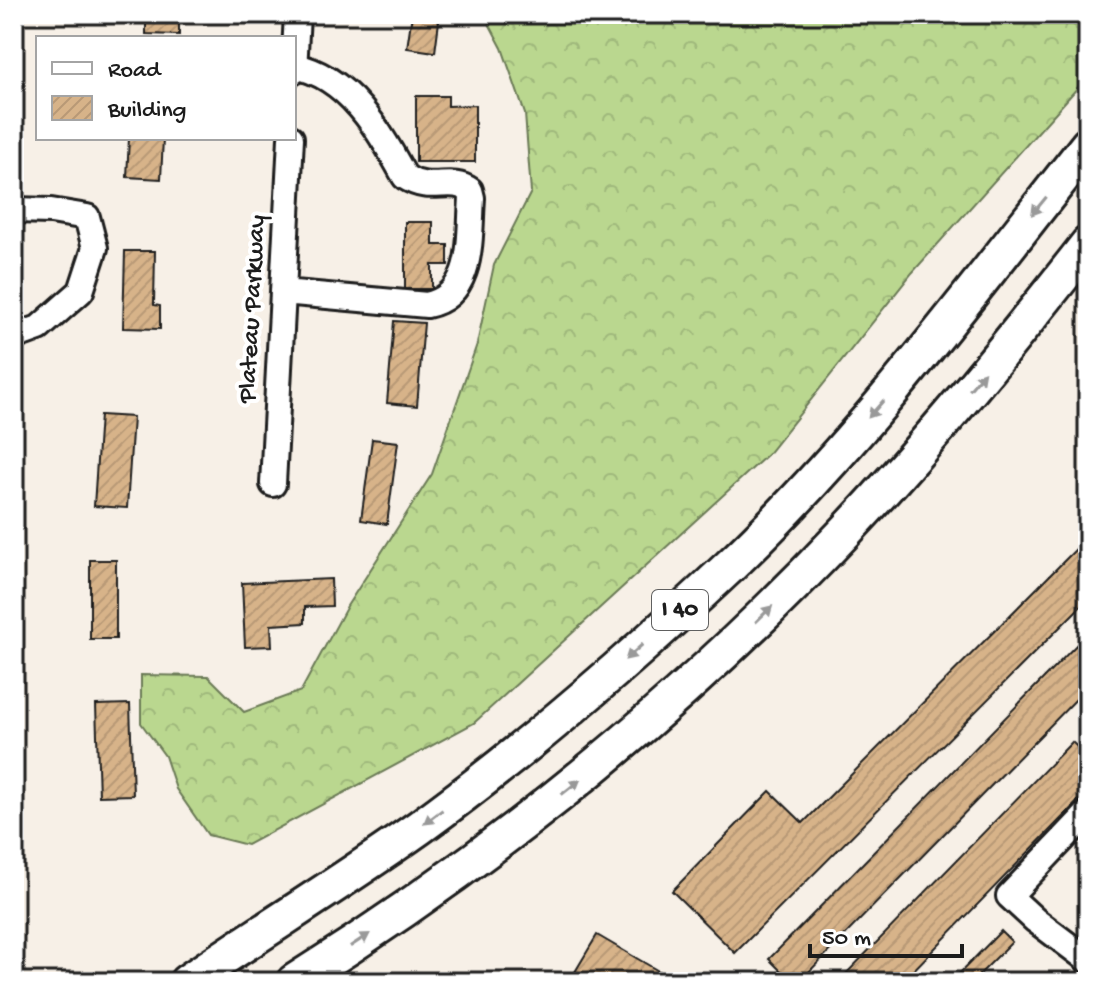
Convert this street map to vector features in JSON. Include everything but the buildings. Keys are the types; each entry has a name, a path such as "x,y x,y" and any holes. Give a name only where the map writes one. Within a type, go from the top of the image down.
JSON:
{"highway":[{"name":"I 40","path":"187,982 419,827 549,728 730,566 813,480 891,392 1088,145"},
{"name":"I 40","path":"294,982 427,896 578,782 715,661 847,531 921,449 1088,244"}],"street":[{"path":"296,36 297,14"},
{"path":"283,292 427,305 438,303 453,294 462,282 472,198 470,190 463,185 418,185 405,177 352,95 309,68 296,69"},
{"name":"Plateau Parkway","path":"273,484 291,140"},
{"path":"14,210 51,211 87,217 95,248 81,291 39,328 14,337"},
{"path":"1088,813 1009,896 1088,960"}],"green space":[{"path":"484,14 1088,14 1088,76 912,273 767,455 474,723 247,845 208,835 176,789 165,756 141,723 141,675 208,676 244,712 301,691 347,606 432,474 477,344 494,265 531,192 525,114 502,48"}]}
